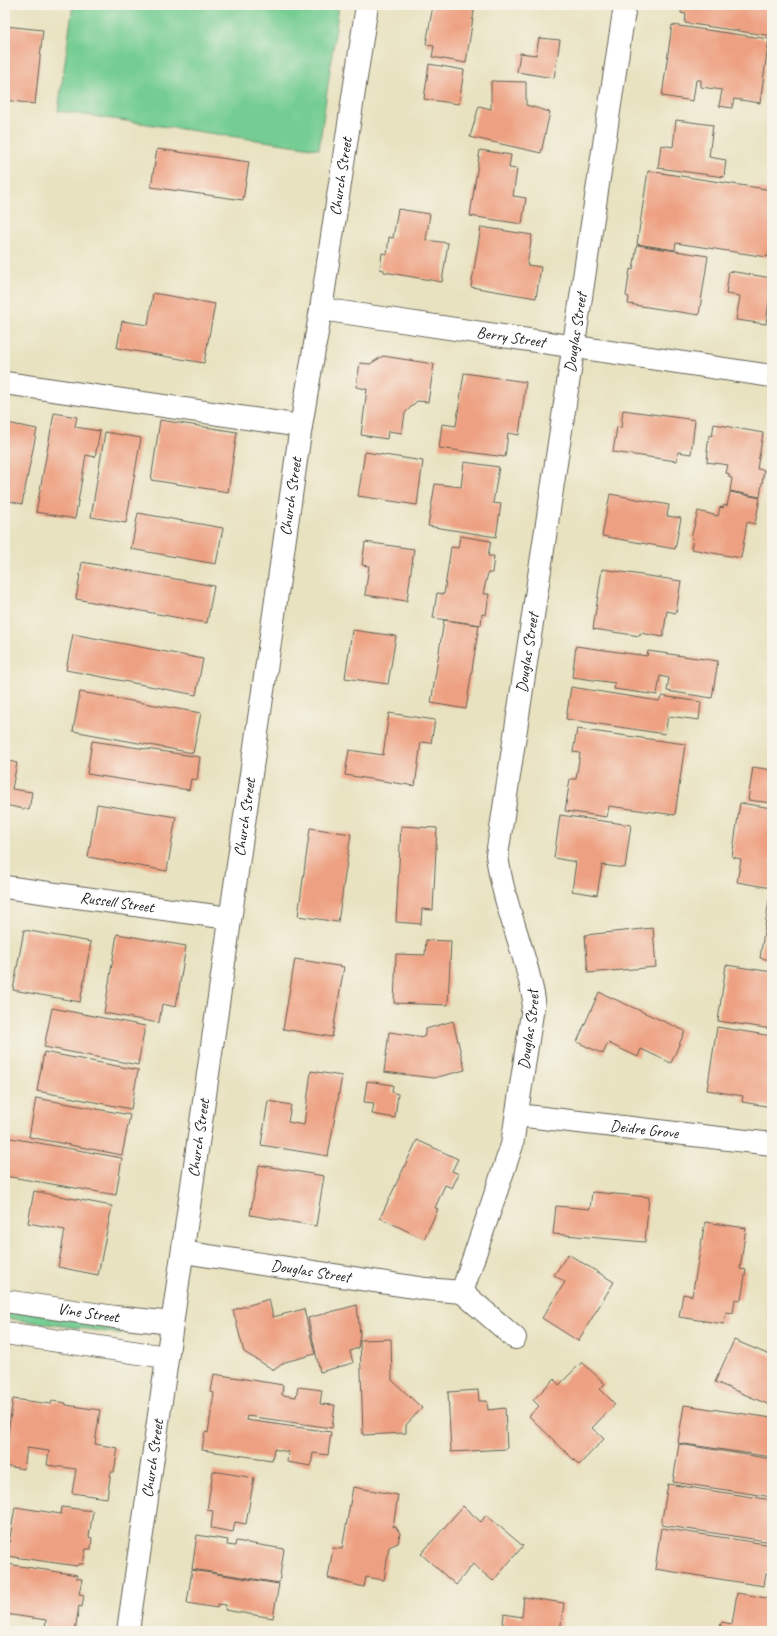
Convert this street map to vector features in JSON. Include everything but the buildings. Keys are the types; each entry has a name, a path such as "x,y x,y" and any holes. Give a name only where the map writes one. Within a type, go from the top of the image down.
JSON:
{"street":[{"name":"Church Street","path":"128,1631 166,1358 183,1252 229,918 301,426 321,309 367,5"},
{"name":"Douglas Street","path":"183,1252 426,1289 462,1292 512,1145 534,1000 531,982 500,878 497,855 625,5"},
{"name":"Berry Street","path":"321,309 772,376"},
{"path":"5,383 301,426"},
{"name":"Russell Street","path":"5,887 229,918"},
{"name":"Deidre Grove","path":"517,1115 772,1144"},
{"path":"462,1292 515,1338"},
{"name":"Vine Street","path":"5,1301 172,1324"},
{"name":"Vine Street","path":"5,1333 166,1358"}],"green space":[{"path":"73,5 339,5 319,149 58,111"},
{"path":"5,1306 123,1323 121,1334 5,1318"}]}
